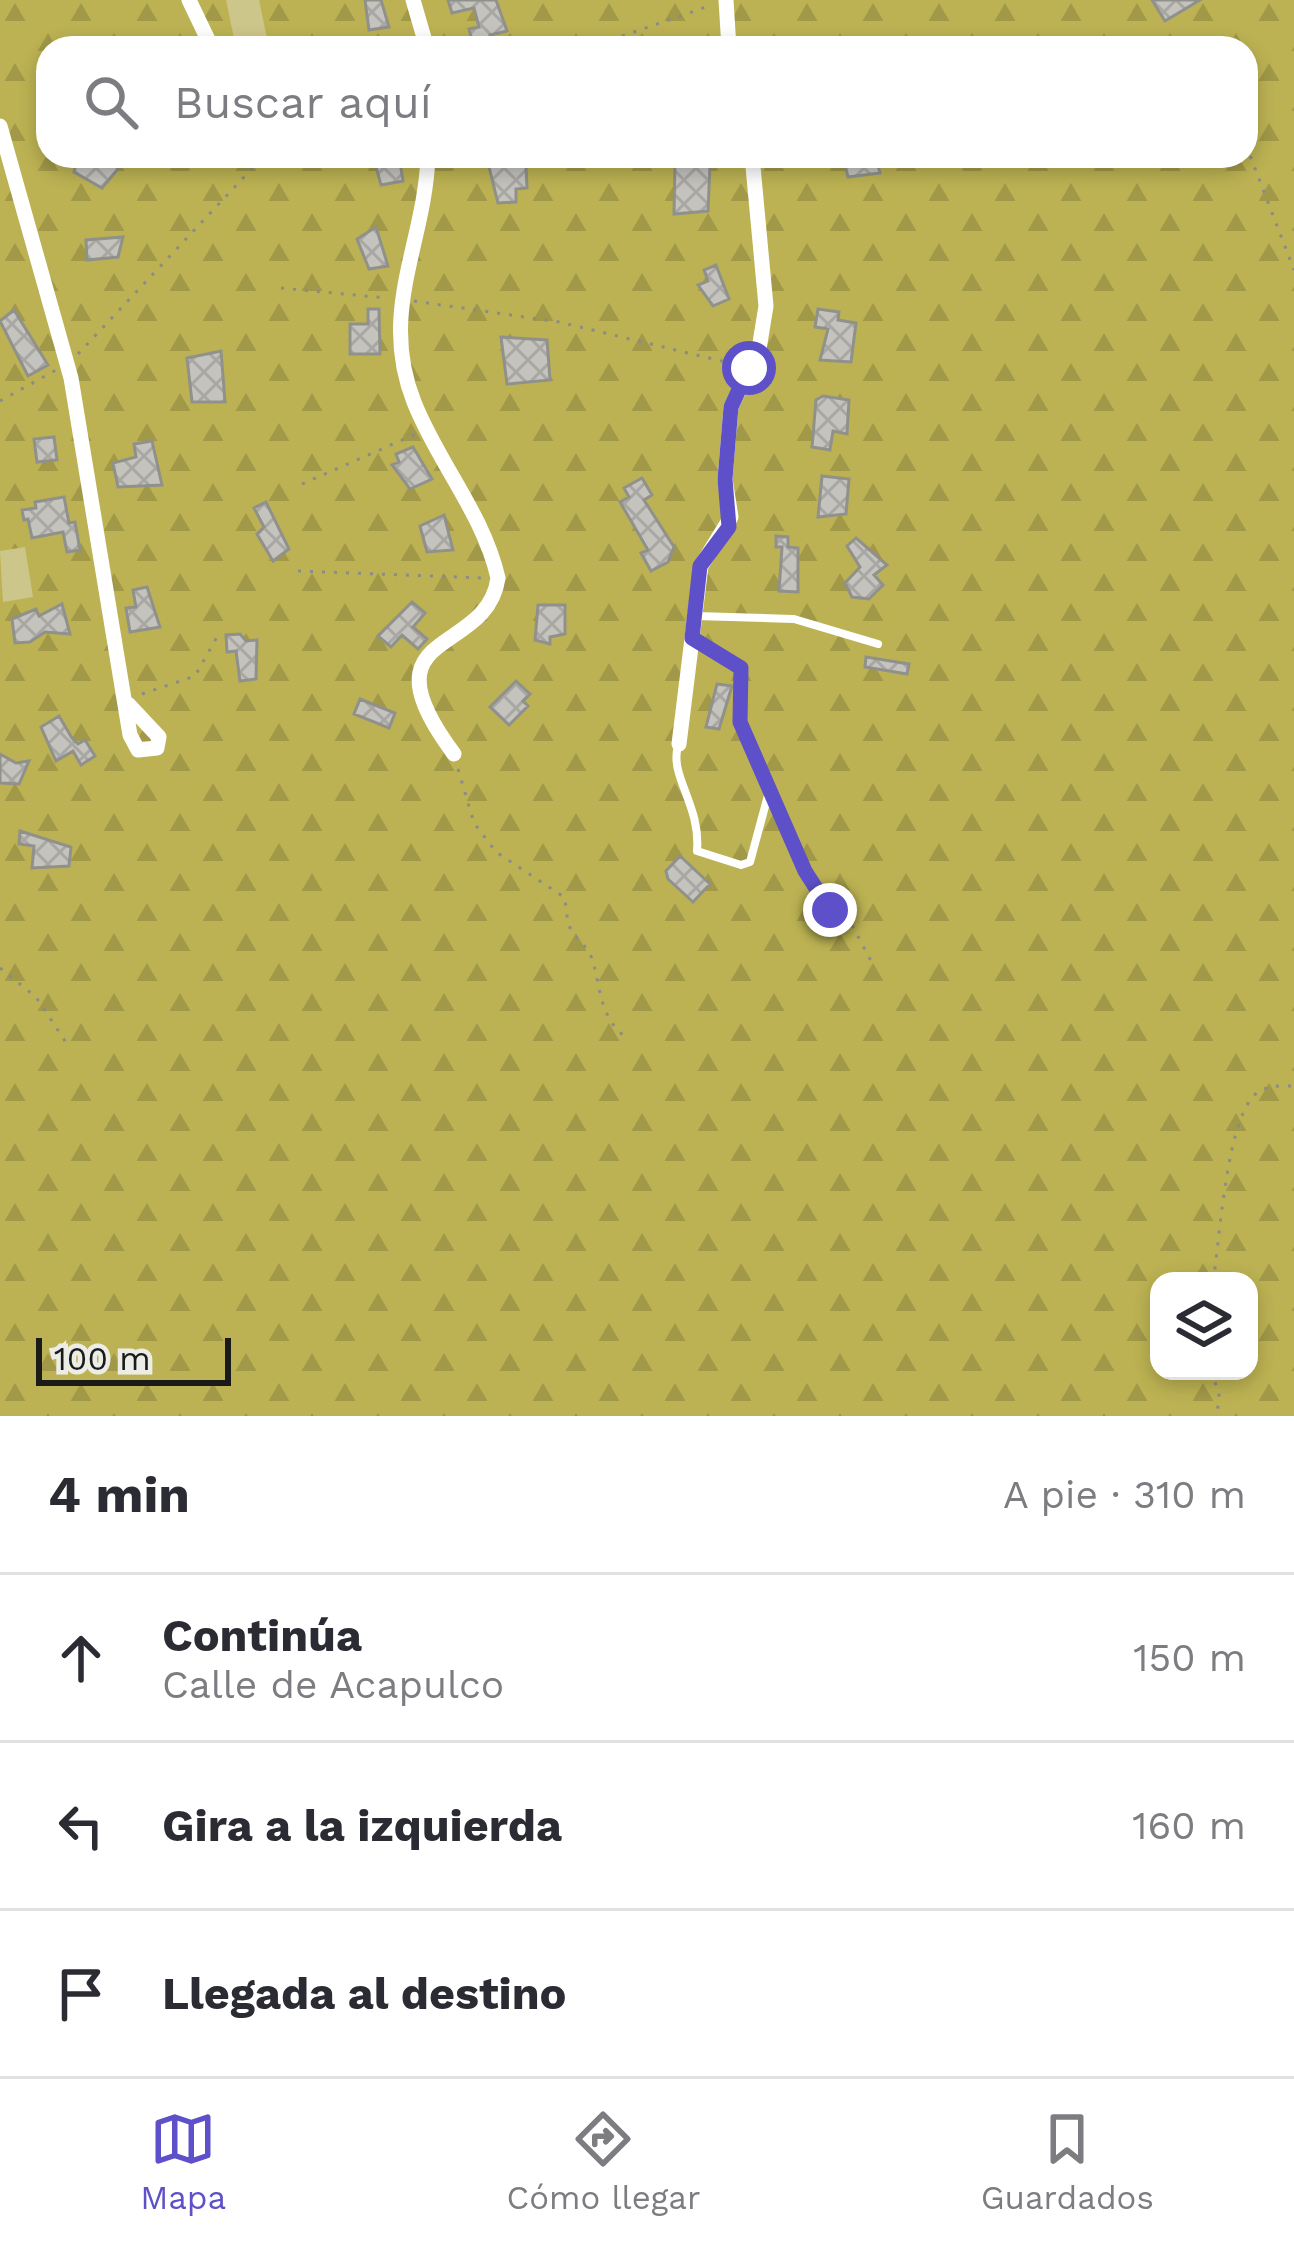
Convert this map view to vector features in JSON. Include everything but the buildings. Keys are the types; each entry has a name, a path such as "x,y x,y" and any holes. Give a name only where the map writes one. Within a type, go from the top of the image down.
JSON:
{"street":[{"path":"189,0 206,36"},
{"path":"412,0 423,36"},
{"path":"726,0 728,36"},
{"path":"0,126 68,364 132,708"},
{"path":"428,168 427,201 399,299 410,387 461,486 498,578 488,602 431,655 419,678 420,704 454,754"},
{"path":"679,744 705,554 729,527 728,428 736,392 759,349 766,306 753,168"}],"lane":[{"path":"694,616 794,619 878,644"},
{"path":"692,638 741,668 740,722 782,817"},
{"path":"679,744 677,775 691,793 699,826 697,851 741,865 750,862 770,788"}],"path":[{"path":"622,36 726,0"},
{"path":"0,401 68,364 248,168"},
{"path":"1255,168 1294,270"},
{"path":"281,288 559,322 749,368"},
{"path":"302,484 429,428"},
{"path":"298,571 498,578"},
{"path":"132,708 145,691 183,681 201,669 218,637"},
{"path":"454,754 474,823 496,852 564,897 566,921 589,950 601,981 601,1003 611,1025 623,1035"},
{"path":"782,817 805,871 830,910 852,925 871,961"},
{"path":"0,968 36,997 67,1044"},
{"path":"1214,1272 1226,1172 1247,1102 1262,1089 1294,1086"},
{"path":"1214,1380 1219,1394 1217,1416"}],"green space":[{"path":"0,0 1294,0 1294,1416 0,1416"}],"shaded area":[{"path":"226,0 259,0 266,36 234,36"},
{"path":"25,547 33,597 3,602 0,551"}],"route":[{"path":"749,368 731,407 725,479 729,527 700,566 692,638 741,668 740,722 805,871 830,910"}]}
